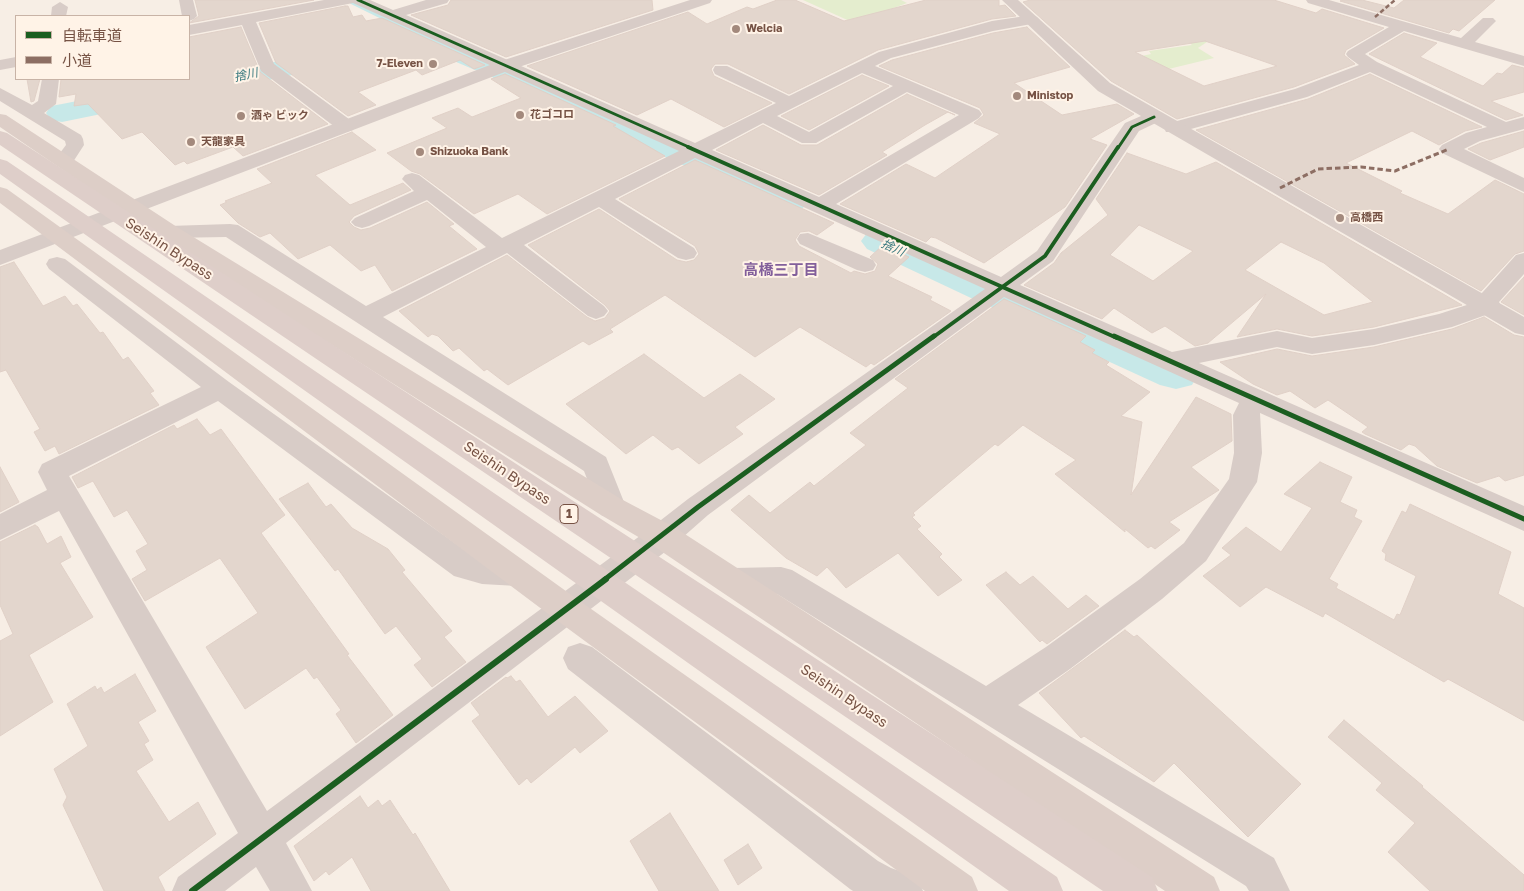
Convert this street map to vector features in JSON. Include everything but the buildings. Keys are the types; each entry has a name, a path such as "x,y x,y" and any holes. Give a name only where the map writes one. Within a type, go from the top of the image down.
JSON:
{"highway":[{"path":"0,119 169,232 611,506 663,536 1200,891"},
{"name":"Seishin Bypass","path":"0,137 1138,891"},
{"name":"Seishin Bypass","path":"0,165 1043,891"},
{"path":"0,193 9,206 58,250 131,304 517,573 957,891"}],"street":[{"path":"186,0 188,15"},
{"path":"190,23 248,19 348,0"},
{"path":"358,0 818,206 864,234 1004,287 1524,518"},
{"path":"391,15 442,0"},
{"path":"1009,0 1104,87 1524,327"},
{"path":"1313,0 1524,61"},
{"path":"0,258 58,250 132,206 504,66 699,1"},
{"path":"248,19 272,71 346,126"},
{"path":"363,317 885,55 983,28 1032,20"},
{"path":"1464,43 1488,21"},
{"path":"1403,25 1354,54 1371,66 1505,129"},
{"path":"0,65 15,62"},
{"path":"1173,128 1301,93 1371,66"},
{"path":"818,206 974,114 862,67"},
{"path":"721,70 790,103"},
{"path":"32,112 47,104 50,80"},
{"path":"763,116 810,138 906,86"},
{"path":"0,93 74,139 75,145 64,161"},
{"path":"192,891 663,536 706,501 1045,256 1132,127 1154,117"},
{"path":"1524,124 1474,137 1449,149 1524,186"},
{"path":"362,222 420,186 596,311"},
{"path":"600,198 686,253"},
{"path":"169,232 230,230 596,465 611,506"},
{"path":"839,254 864,234"},
{"path":"808,239 865,266"},
{"path":"1168,361 1278,339 1312,346 1374,337 1444,321 1487,305 1524,260"},
{"path":"131,304 220,389 465,566 482,571 517,573"},
{"path":"220,389 52,472 292,891"},
{"path":"987,706 1058,658 1143,595 1195,552 1243,482 1248,453 1246,415 1254,399"},
{"path":"0,528 65,494"},
{"path":"734,582 781,580 1260,872 1270,891"},
{"path":"580,658 864,875 884,887 903,891"},
{"path":"636,660 665,722"}],"green space":[{"path":"803,0 901,0 907,3 854,23"},
{"path":"1150,13 1222,32 1198,48 1214,58 1152,73 1137,57 1151,54 1149,51 1192,45"}],"waterway":[{"name":"捨川","path":"352,2 431,41"},
{"name":"捨川","path":"62,113 410,43 431,41 485,64"},
{"name":"捨川","path":"504,73 678,151"},
{"name":"捨川","path":"692,157 790,200"},
{"name":"捨川","path":"880,241 985,289"},
{"name":"捨川","path":"1006,299 1176,374"}],"marked path":[{"path":"1375,17 1395,0"},
{"path":"1280,188 1318,169 1361,167 1395,171 1449,149"}],"cycle path":[{"path":"358,0 1524,519"},
{"path":"192,891 663,536 698,507 1045,256 1132,127 1154,117"}],"place":[{"name":"Welcia","path":"736,29"},
{"name":"7-Eleven","path":"433,64"},
{"name":"Ministop","path":"1017,96"},
{"name":"花ゴコロ","path":"520,115"},
{"name":"酒ゃ ビック","path":"241,116"},
{"name":"天龍家具","path":"191,142"},
{"name":"Shizuoka Bank","path":"420,152"},
{"name":"高橋西","path":"1340,218"}],"district":[{"name":"高橋三丁目","path":"781,270"}]}
